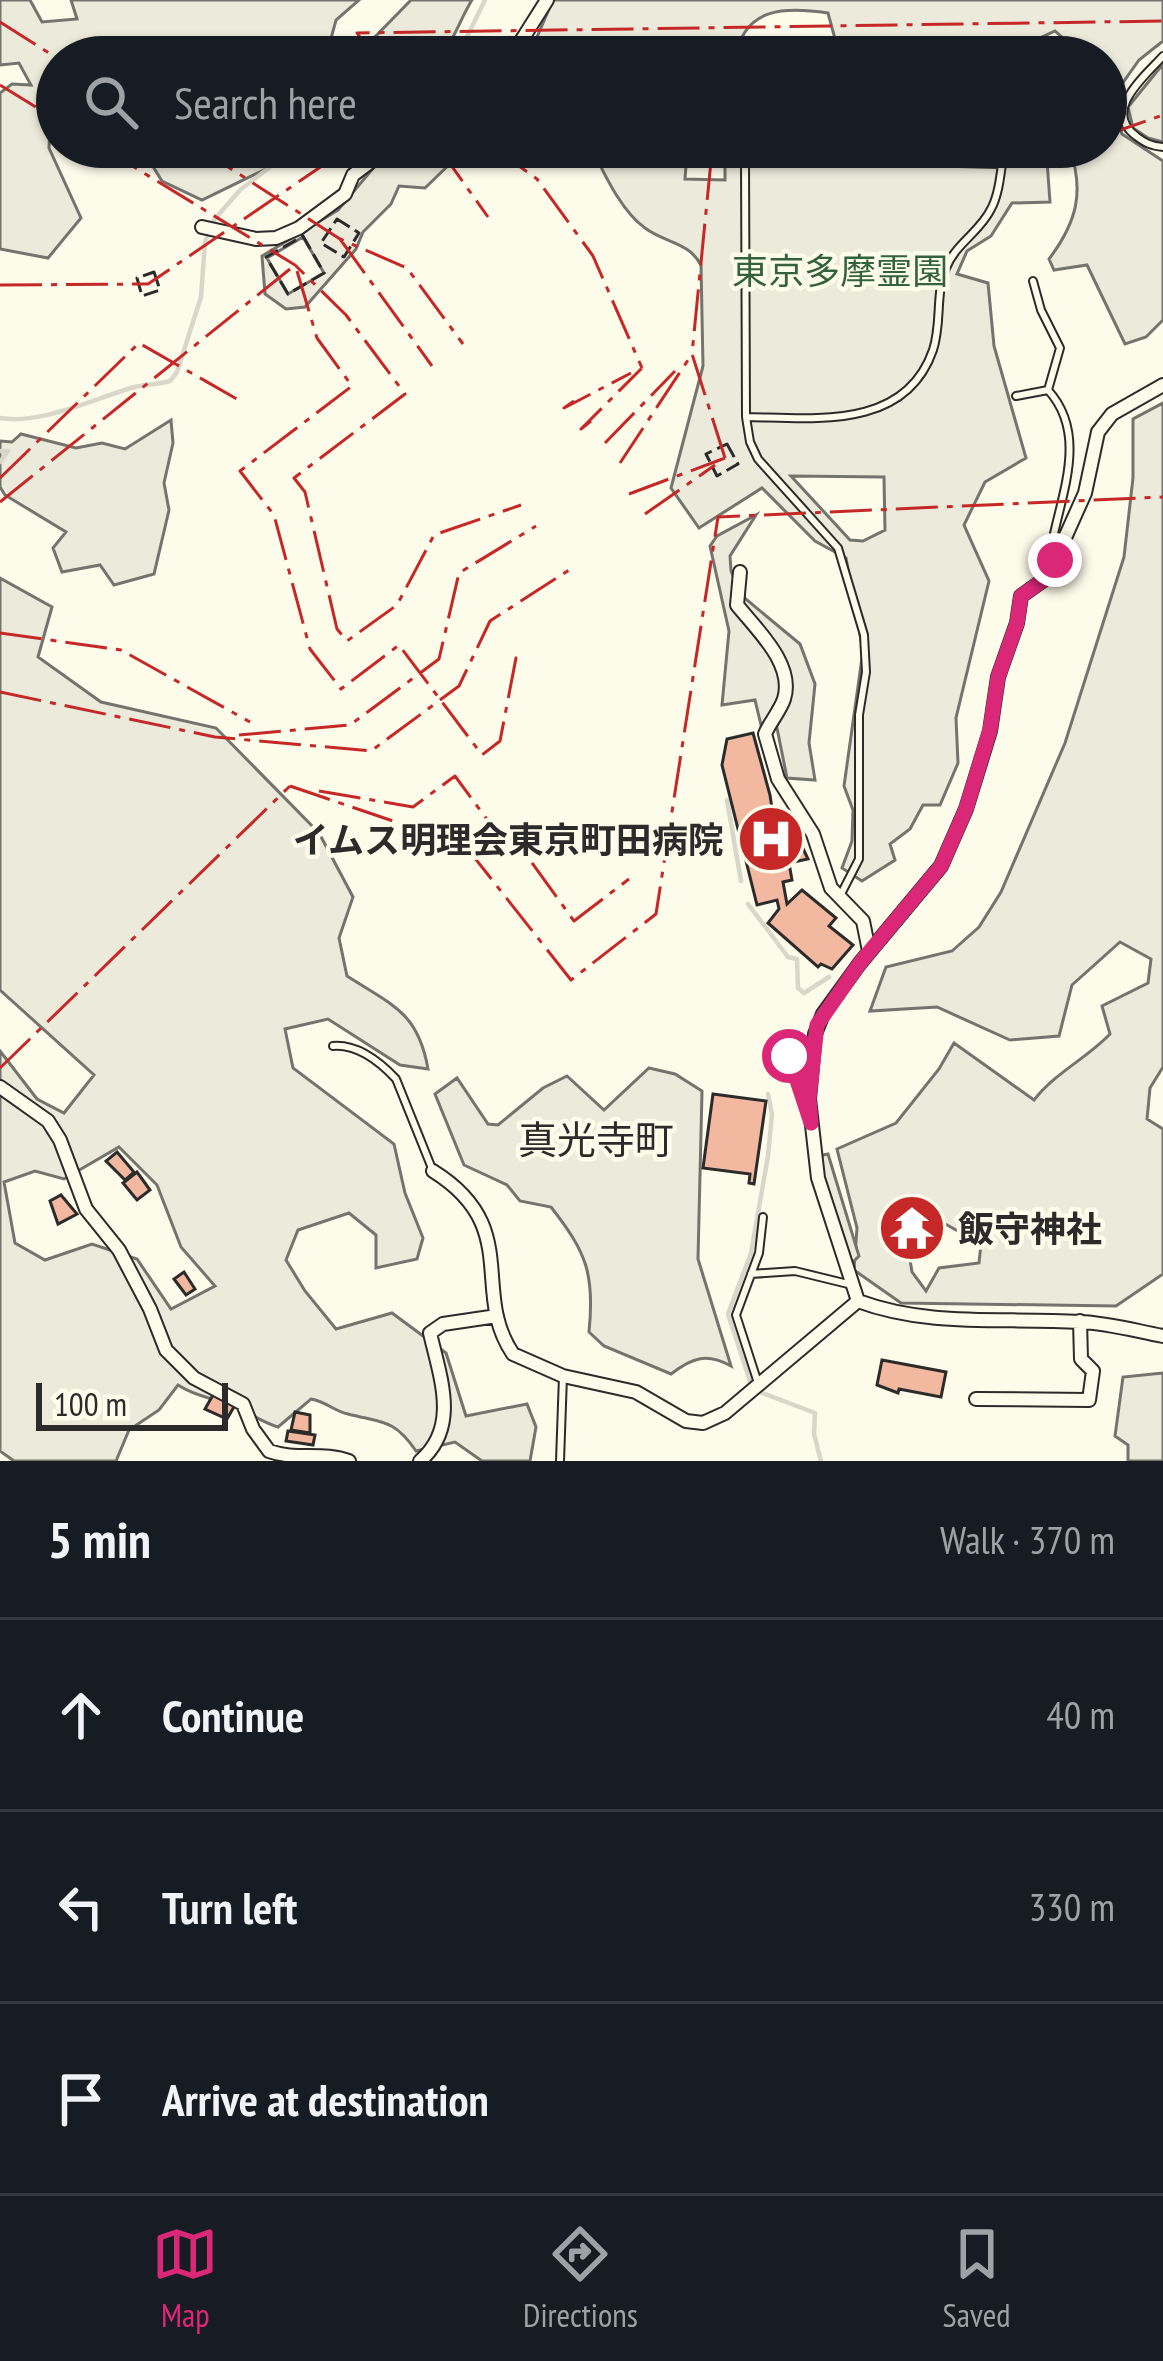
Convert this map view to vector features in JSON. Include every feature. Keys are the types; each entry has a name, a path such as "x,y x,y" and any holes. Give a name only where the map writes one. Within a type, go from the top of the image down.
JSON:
{"street":[{"path":"524,36 547,0"},
{"path":"202,227 267,241 299,228 345,194 353,175 362,168"},
{"path":"858,1301 818,1178 809,1099 817,1025 869,951 941,866 966,809 990,730 998,677 1021,596 1045,579 1055,560 1085,493 1098,432 1112,413 1163,385"},
{"path":"740,572 737,605 776,655 785,676 783,703 764,734 778,779 813,835 831,888 863,921 869,951"},
{"path":"0,1087 48,1121 61,1140 86,1209 119,1250 174,1359 194,1378 243,1404 269,1451 295,1458 329,1456 349,1461"},
{"path":"433,1171 468,1198 477,1215 493,1255 497,1316 513,1354 563,1376 635,1392 696,1423 724,1413 858,1301"},
{"path":"858,1301 907,1315 963,1322 1080,1322 1163,1336"},
{"path":"421,1461 434,1448 443,1425 444,1392 430,1334 443,1324 497,1316"},
{"path":"976,1399 1089,1400 1093,1371 1081,1359 1080,1322"}],"lane":[{"path":"1127,97 1163,56"},
{"path":"1127,127 1151,146 1163,147"},
{"path":"745,168 746,417 758,459 838,548 865,635 866,671 859,715 859,859 840,896"},
{"path":"746,417 843,418 883,406 907,389 932,351 946,267 960,243 991,211 1001,168"},
{"path":"1033,281 1060,348 1048,390"},
{"path":"1016,396 1048,390"},
{"path":"1048,390 1056,398 1072,439 1052,543 1055,560"},
{"path":"333,1046 351,1046 395,1079 433,1171"},
{"path":"783,1047 811,1123"},
{"path":"758,1383 736,1315 759,1253 763,1216"},
{"path":"751,1274 795,1270 852,1285"},
{"path":"560,1461 563,1376"}],"green space":[{"path":"0,0 30,0 42,22 77,19 71,0 359,0 336,20 332,36 36,36 36,168 58,168 81,218 48,258 0,249 0,93 12,84 31,85 19,63 0,65"},
{"path":"411,0 472,0 453,36 376,36"},
{"path":"553,0 1163,0 1163,41 1127,77 1127,36 1061,36 1055,31 1044,36 834,36 828,13 797,10 758,19 743,36 537,36"},
{"path":"1163,64 1163,142 1133,128 1128,107"},
{"path":"1127,137 1163,161 1163,320 1146,337 1125,344 1087,265 1054,270 1049,259 1072,219 1075,168 1127,168"},
{"path":"154,168 268,168 202,200 162,181"},
{"path":"373,168 446,168 425,188 399,186 391,204 305,307 286,309 265,294 262,256 338,210","holes":["303,237 324,273 288,294 267,258"]},
{"name":"東京多摩霊園","path":"602,168 686,168 685,179 725,180 725,168 1048,168 1050,202 1012,203 991,236 967,251 957,274 988,283 994,346 1026,458 985,482 964,525 989,581 956,718 958,763 940,805 923,805 910,829 890,844 895,860 862,881 842,868 852,841 853,810 844,786 863,651 846,558 815,541 762,488 699,528 671,488 703,366 701,265 690,252 636,221","holes":["791,476 884,477 885,530 863,541 850,540"]},
{"path":"1163,403 1163,1067 1150,1088 1147,1119 1163,1129 1163,1274 1116,1306 901,1303 854,1270 857,1228 837,1149 896,1123 954,1043 1034,1100 1110,1034 1102,1006 1148,983 1151,959 1120,942 1072,985 1059,1036 1010,1040 937,1007 870,1011 886,967 952,951 979,927 1001,892 1065,743 1124,557 1133,478 1133,419","holes":["924,1212 981,1244 979,1263 939,1268 926,1291 912,1272 904,1224"]},
{"path":"171,420 173,443 164,483 169,510 154,574 114,585 100,565 62,572 53,548 66,532 5,495 0,487 0,441 12,442 21,434 76,448 102,443 125,449"},
{"path":"756,515 730,556 731,571 741,595 800,644 815,684 809,743 815,780 787,778 776,723 761,725 755,700 722,705 729,631 710,546 717,536"},
{"path":"0,578 52,607 38,657 101,702 216,728 319,833 353,897 339,938 347,976 410,1022 428,1069 400,1065 328,1019 285,1029 293,1068 394,1144 405,1193 423,1238 417,1259 376,1268 376,1235 349,1213 298,1230 286,1260 336,1329 392,1313 446,1353 466,1416 527,1404 536,1427 530,1461 482,1461 455,1442 416,1451 387,1424 311,1399 278,1427 178,1385 159,1410 129,1430 116,1461 14,1461 0,1451 0,1051 37,1099 64,1113 94,1075 0,990","holes":["119,1147 157,1185 181,1247 215,1286 171,1309 137,1259 92,1244 45,1260 15,1243 4,1182 35,1171 64,1179"]},
{"path":"649,1068 675,1074 702,1091 698,1259 731,1366 700,1359 671,1374 604,1346 589,1332 589,1278 563,1223 551,1207 520,1201 507,1185 464,1165 435,1094 457,1078 488,1124 498,1125 543,1088 567,1076 604,1110"},
{"path":"1163,1373 1163,1461 1128,1461 1128,1445 1115,1436 1123,1377"}],"shaded area":[{"path":"828,1154 859,1256 852,1263 819,1156"}],"building":[{"name":"イムス明理会東京町田病院","path":"753,733 775,828 792,825 808,859 789,863 792,880 783,882 787,904 802,890 836,918 829,926 853,945 832,969 818,967 768,923 779,909 777,900 757,905 722,765 727,739"},
{"path":"713,1094 766,1101 754,1184 749,1183 750,1174 703,1168"},
{"path":"117,1152 134,1172 125,1180 106,1161"},
{"path":"137,1172 150,1190 137,1200 123,1183"},
{"path":"61,1195 77,1214 58,1224 50,1201"},
{"path":"184,1272 195,1289 186,1295 174,1279"},
{"path":"882,1360 946,1372 941,1397 899,1389 898,1393 877,1385"},
{"path":"213,1395 235,1405 227,1419 205,1409"},
{"path":"295,1412 310,1415 310,1433 291,1430"},
{"path":"288,1431 315,1435 313,1445 286,1441"}],"waterway":[{"path":"467,36 485,0"},
{"path":"0,418 32,418 170,381 201,297 205,242 214,220 240,190 269,168"},
{"path":"0,451 8,451 0,462"},
{"path":"727,800 741,881"},
{"path":"748,904 788,957 797,959 798,988 804,993"},
{"path":"804,993 829,977"},
{"path":"750,1381 728,1314 751,1253 768,1156 772,1114 768,1094"},
{"path":"757,1391 815,1413 821,1461"}],"fence":[{"path":"337,219 359,233 344,257 321,243 337,219"},
{"path":"303,236 324,273 288,294 266,257 303,236"},
{"path":"154,272 160,290 142,296 137,278 154,272"},
{"path":"727,444 738,464 717,476 706,454 727,444"}],"power":[{"path":"359,36 357,33 1163,21"},
{"path":"0,22 36,45"},
{"path":"0,85 36,107"},
{"path":"1127,128 1163,115"},
{"path":"136,168 295,265 346,315 405,394 294,478 305,492 337,629 347,641 397,605 434,535 521,505"},
{"path":"230,168 340,239 407,268 463,344"},
{"path":"0,285 148,284 319,168"},
{"path":"453,168 488,217"},
{"path":"522,168 537,179 593,256 642,368"},
{"path":"710,168 692,354 725,458"},
{"path":"340,239 432,366"},
{"path":"0,502 295,265"},
{"path":"297,271 317,338 352,386 240,471 274,515 310,649 341,689 399,645 482,755 500,741 516,658 523,653"},
{"path":"0,478 139,343 242,402"},
{"path":"620,463 692,354"},
{"path":"591,421 581,429 642,368"},
{"path":"605,443 675,371"},
{"path":"574,401 564,408 631,373"},
{"path":"629,494 725,458"},
{"path":"645,514 715,465"},
{"path":"290,786 434,835 448,824 571,980 656,914 718,517 1163,497"},
{"path":"239,735 350,725 439,659 459,573 536,526"},
{"path":"0,692 215,737 371,751 459,686 490,621 569,570"},
{"path":"0,633 121,650 250,722"},
{"path":"319,791 413,807 455,776 486,818 530,860 574,921 629,879"},
{"path":"0,1068 290,786"}],"place":[{"name":"イムス明理会東京町田病院","path":"771,839"},
{"name":"飯守神社","path":"912,1228"}],"district":[{"name":"真光寺町","path":"596,1139"}],"route":[{"path":"789,1056 811,1123 817,1025 860,963 941,866 966,809 990,730 998,677 1021,596 1045,579 1055,560"}]}
